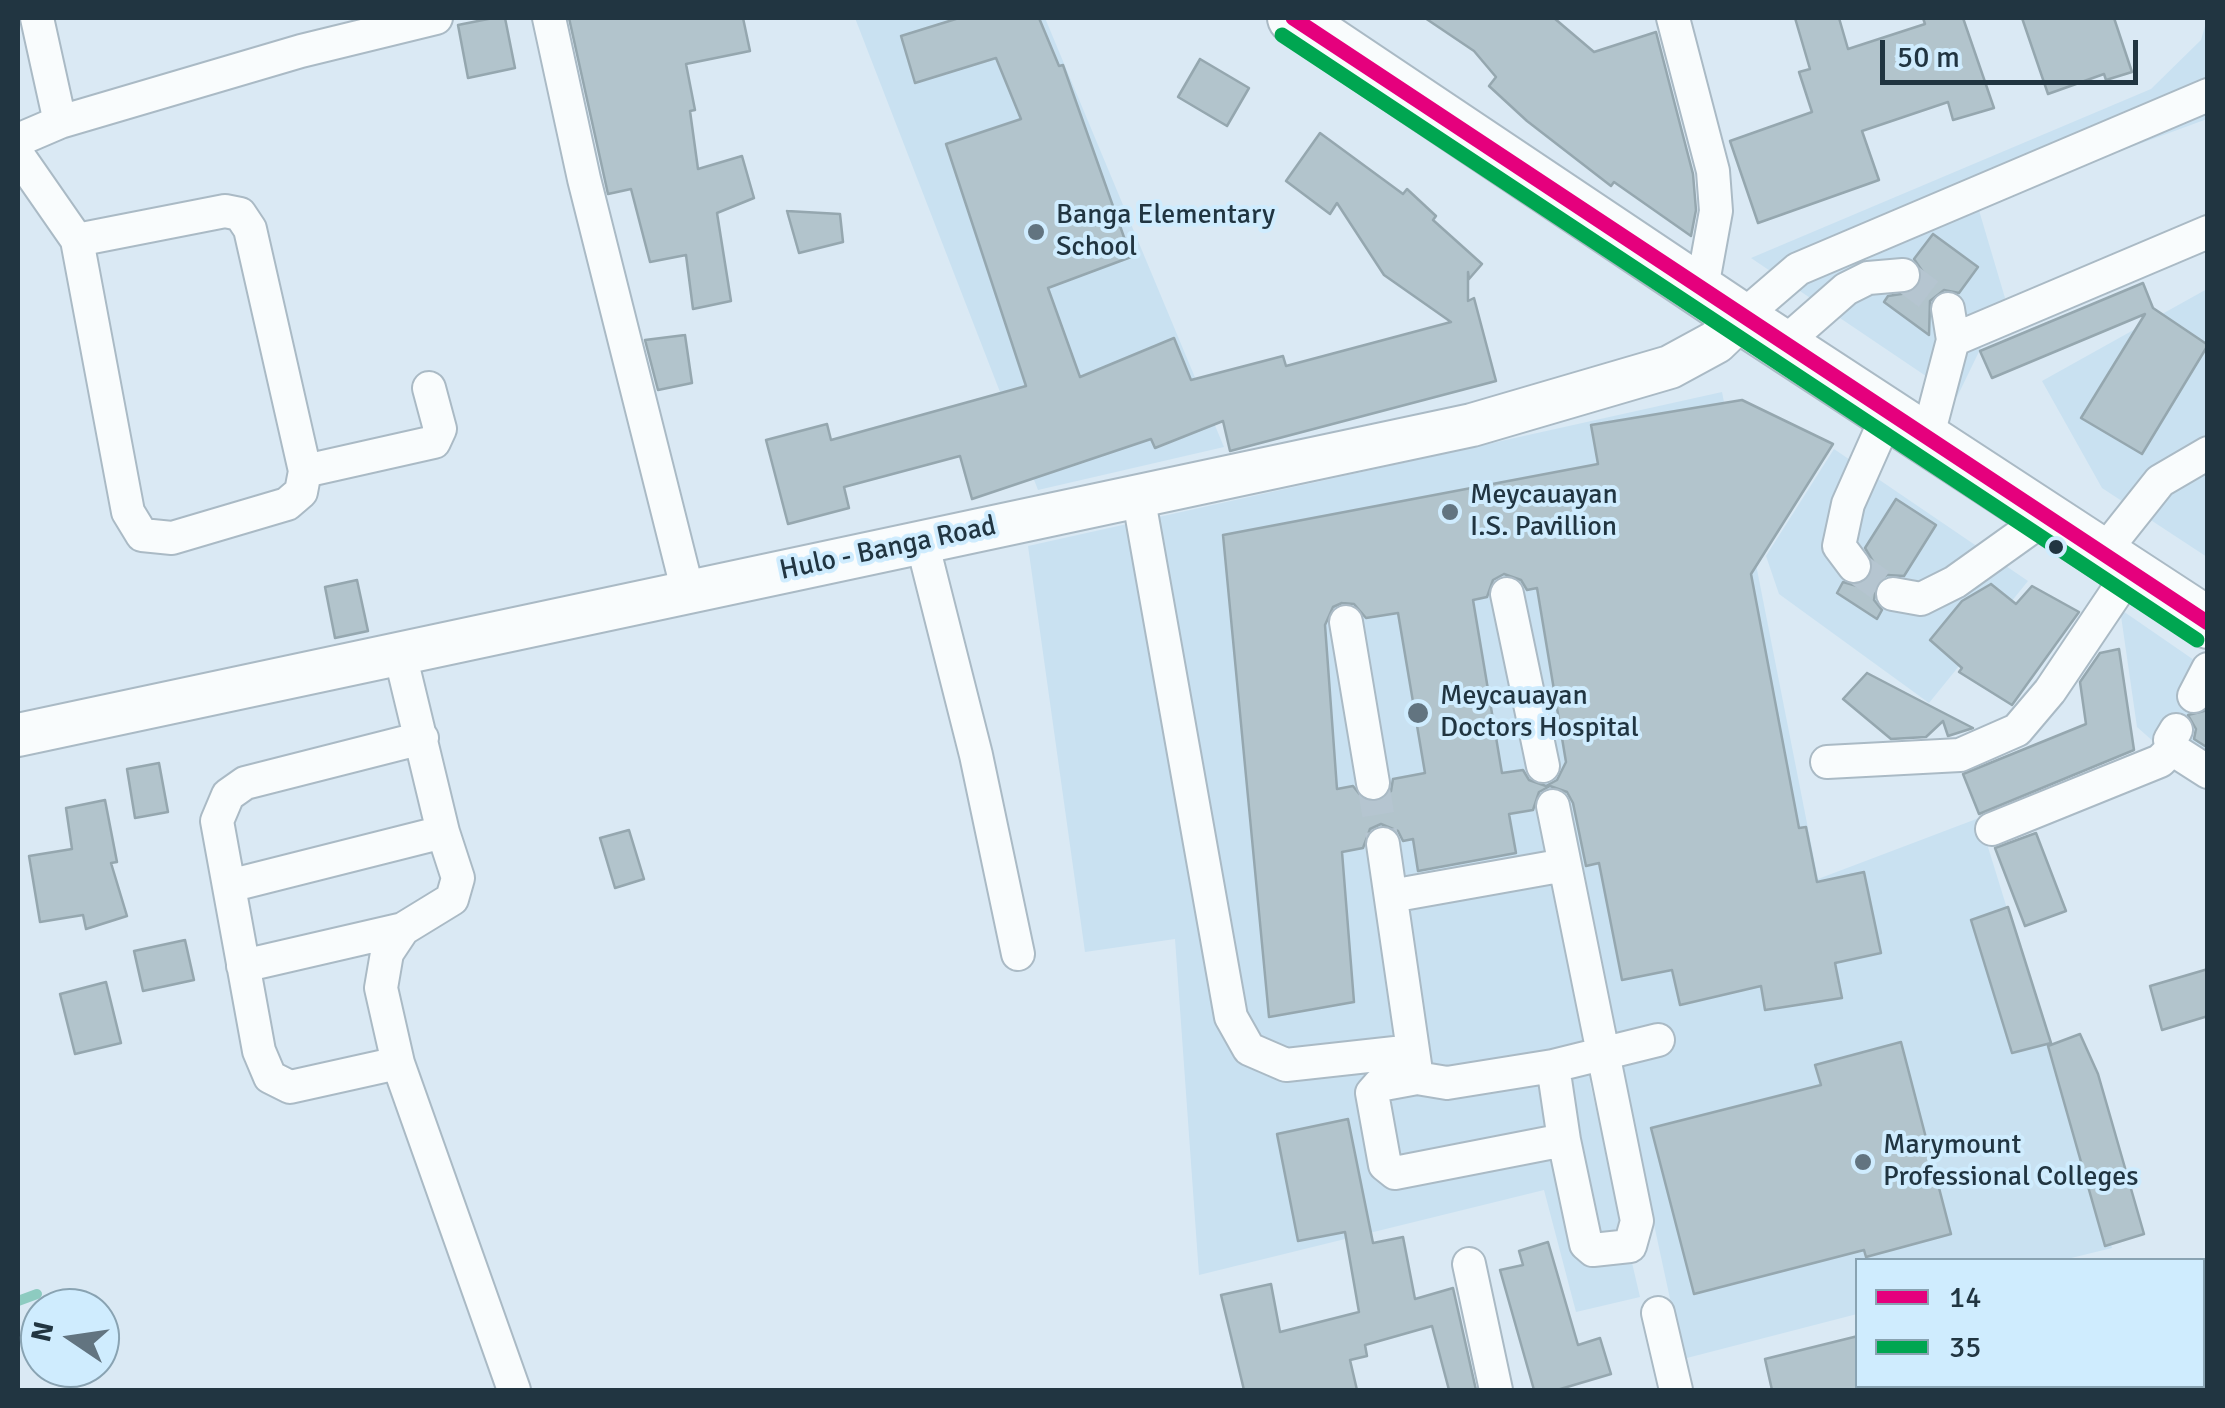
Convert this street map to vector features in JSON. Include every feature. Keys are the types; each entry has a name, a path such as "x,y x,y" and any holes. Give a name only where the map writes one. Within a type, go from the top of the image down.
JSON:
{"highway":[{"path":"1293,18 2208,623"}],"main road":[{"name":"Hulo - Banga Road","path":"18,735 1508,415 1670,367 1716,342 1721,303"}],"street":[{"path":"37,18 60,122"},
{"path":"18,140 60,122 301,51 436,18"},
{"path":"549,18 584,179 688,592"},
{"path":"1674,18 1713,171 1721,303 2204,87"},
{"path":"18,155 77,240 128,512 142,535 172,538 287,504 301,492 305,471 250,229 240,214 226,210 77,240"},
{"path":"1854,566 1839,546 1848,504 1907,426 1950,325 2208,232"},
{"path":"1782,344 1846,288 1868,278 1902,276"},
{"path":"305,471 434,442 440,429 429,388"},
{"path":"1827,762 1960,754 2017,730 2050,691 2160,481 2208,453"},
{"path":"1138,495 1231,1017 1249,1049 1286,1065 1415,1064 1447,1084 1553,1066 1658,1040"},
{"path":"1893,594 1920,599 1956,582 2046,517"},
{"path":"922,542 976,755 1018,954"},
{"path":"1506,594 1543,766"},
{"path":"1346,622 1373,782"},
{"path":"244,966 403,929 452,899 458,878 400,654"},
{"path":"398,1063 290,1087 270,1077 259,1051 218,821 228,794 245,782 422,738"},
{"path":"1992,829 2160,761 2174,739 2208,772"},
{"path":"1552,806 1637,1222 1630,1246 1593,1250 1586,1244 1553,1066"},
{"path":"229,886 444,832"},
{"path":"1383,844 1415,1064"},
{"path":"1391,896 1565,865"},
{"path":"403,929 387,953 381,988 398,1063 514,1390"},
{"path":"1415,1064 1372,1093 1385,1165 1394,1173 1564,1140"},
{"path":"1469,1264 1496,1390"},
{"path":"1658,1312 1676,1390"}],"shaded area":[{"name":"Banga Elementary School","path":"855,18 1045,18 1224,447 1038,490"},
{"path":"2207,19 2207,119 1968,207 1863,261 1978,207 2005,298 1957,397 1751,258 2151,89 2201,40"},
{"path":"2207,289 2207,557 2102,488 2042,381"},
{"name":"Meycauayan Doctors Hospital","path":"1722,392 1818,879 1979,818 2112,1248 2071,1258 1855,1258 1855,1315 1683,1359 1622,1076 1590,1083 1640,1297 1576,1312 1544,1190 1199,1275 1175,939 1085,952 1028,546"},
{"path":"1834,449 2028,581 1929,703 1779,594 1766,556"},
{"path":"2120,609 2207,669 2207,789 2137,727"}],"building":[{"path":"505,18 515,68 468,78 458,25"},
{"path":"569,18 743,18 750,51 686,64 695,110 690,111 698,169 742,156 754,198 717,213 731,301 693,309 686,255 650,262 631,189 608,194"},
{"path":"959,18 1039,18 1059,66 1063,65 1131,257 1048,288 1080,377 1174,338 1191,380 1283,356 1286,366 1451,322 1384,275 1337,203 1330,214 1286,181 1320,133 1403,194 1407,189 1436,216 1433,220 1482,264 1469,279 1468,272 1468,301 1474,298 1496,381 1230,451 1223,421 1155,448 1151,439 972,499 960,456 844,487 849,508 788,524 766,440 827,424 831,440 1026,386 946,144 1021,119 996,58 915,83 901,36"},
{"path":"1425,18 1554,18 1594,52 1656,32 1693,174 1696,210 1691,236 1614,182 1611,186 1527,121 1489,86 1496,77 1474,51"},
{"path":"1795,18 1839,18 1848,49 1925,24 1923,18 1963,18 1994,108 1953,120 1948,102 1862,131 1879,180 1758,223 1730,141 1812,112 1799,72 1810,69"},
{"path":"2022,18 2114,18 2132,72 2106,80 2104,74 2048,94"},
{"path":"1200,59 1249,88 1227,126 1178,97"},
{"path":"787,211 840,214 843,242 799,253"},
{"path":"1933,234 1978,267 1959,293 1944,290 1930,301 1929,335 1884,302 1888,296 1914,292 1921,284 1923,272 1914,259"},
{"path":"2143,283 2153,308 2208,345 2142,454 2081,418 2145,314 1992,378 1980,351"},
{"path":"685,335 692,383 658,390 645,340"},
{"path":"1742,400 1833,444 1751,574 1799,828 1806,827 1817,882 1864,872 1881,953 1835,963 1842,998 1765,1010 1761,986 1680,1005 1672,970 1622,980 1599,863 1586,866 1573,803 1567,792 1550,786 1539,792 1533,810 1509,814 1516,853 1418,871 1413,839 1403,841 1398,831 1381,824 1370,829 1363,848 1342,852 1354,1002 1269,1017 1223,535 1598,464 1591,425","holes":["1504,574 1521,580 1527,590 1537,588 1566,762 1557,780 1546,786 1529,780 1523,770 1502,773 1473,600 1487,597 1493,580","1354,604 1366,618 1398,613 1425,773 1393,779 1391,791 1377,802 1365,801 1353,786 1337,789 1325,625 1333,607"]},
{"path":"1896,499 1936,525 1904,576 1887,575 1877,582 1874,600 1882,610 1877,619 1837,593 1843,582 1857,586 1872,575 1874,563 1865,548"},
{"path":"357,580 368,631 335,638 325,587"},
{"path":"1991,584 2016,604 2032,586 2079,612 2012,705 1959,672 1962,668 1930,640 1962,601"},
{"path":"2119,649 2134,750 1979,814 1963,774 2086,724 2080,682 2100,653"},
{"path":"1867,673 1973,728 1948,736 1943,721 1926,737 1891,739 1843,699"},
{"path":"2208,710 2208,748 2194,739 2196,729 2188,715"},
{"path":"159,763 168,812 135,818 127,769"},
{"path":"105,800 117,862 111,863 127,916 86,929 83,915 40,922 29,856 72,849 66,808"},
{"path":"629,830 644,879 615,888 600,838"},
{"path":"2036,833 2066,911 2025,926 1995,848"},
{"path":"2008,907 2051,1043 2012,1053 1971,920"},
{"path":"185,940 194,980 143,991 134,951"},
{"path":"2208,969 2208,1016 2162,1030 2150,986"},
{"path":"106,982 121,1043 75,1054 60,994"},
{"path":"2080,1034 2098,1074 2144,1234 2105,1246 2048,1046"},
{"path":"1901,1042 1951,1234 1866,1257 1864,1250 1694,1294 1651,1128 1821,1085 1815,1065"},
{"path":"1348,1119 1373,1243 1403,1237 1415,1299 1453,1288 1476,1390 1449,1390 1432,1326 1365,1345 1367,1356 1350,1360 1357,1390 1244,1390 1221,1295 1271,1284 1280,1332 1359,1312 1345,1232 1298,1241 1277,1134"},
{"path":"1548,1242 1578,1345 1600,1338 1611,1374 1557,1390 1534,1390 1500,1270 1523,1265 1519,1251"},
{"path":"1855,1337 1858,1390 1772,1390 1765,1359"}],"tunnel":[{"path":"1903,275 1948,309"},
{"path":"1854,566 1893,594"},
{"path":"1373,783 1383,844"}],"transit line":[{"name":"14","path":"1293,18 2208,623"},
{"name":"35","path":"1282,35 2197,640"}],"place":[{"name":"Banga Elementary School","path":"1036,232"},
{"name":"Meycauayan I.S. Pavillion","path":"1450,512"},
{"name":"Meycauayan Doctors Hospital","path":"1418,713"},
{"name":"Marymount Professional Colleges","path":"1863,1162"}]}
